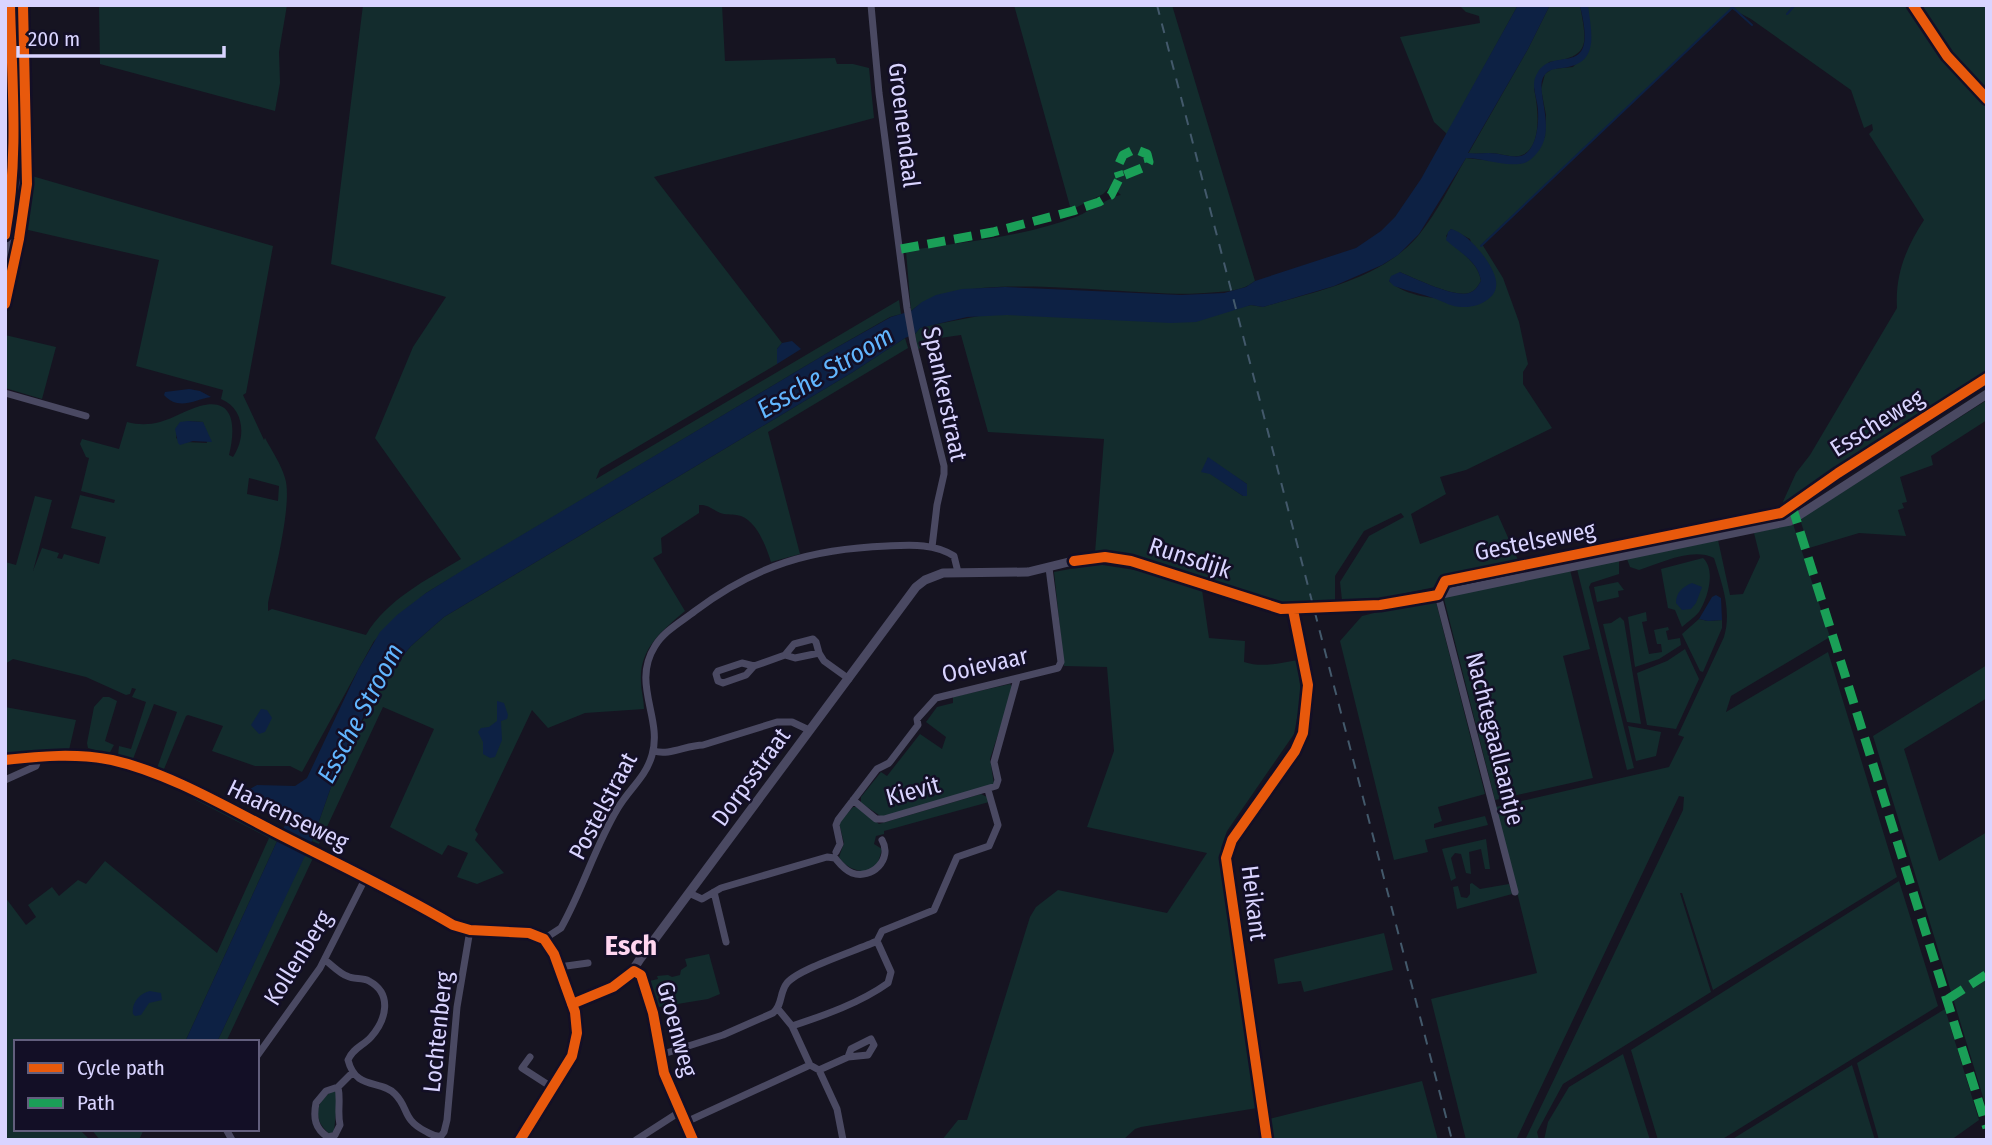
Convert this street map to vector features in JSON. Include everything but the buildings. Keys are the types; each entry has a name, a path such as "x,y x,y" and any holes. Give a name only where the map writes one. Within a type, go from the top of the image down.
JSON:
{"street":[{"path":"5,274 21,181 16,5"},
{"name":"Groenendaal","path":"871,5 879,93 901,249"},
{"name":"Spankerstraat","path":"901,249 912,339 944,466 932,547"},
{"path":"5,393 86,416"},
{"name":"Esscheweg","path":"1796,517 1987,394"},
{"name":"Gestelseweg","path":"1293,610 1339,605 1380,605 1438,595 1776,525 1796,517"},
{"name":"Postelstraat","path":"544,939 561,928 619,806 648,767 654,751 653,724 645,685 646,670 651,654 664,635 740,580 794,558 879,546 932,547"},
{"path":"932,547 954,556 958,572"},
{"name":"Runsdijk","path":"958,572 1015,573 1049,568 1081,559 1118,558 1281,609 1293,610"},
{"name":"Ooievaar","path":"836,852 840,844 836,825 838,820 877,769 889,763 918,725 918,719 931,701 1055,670 1060,665 1049,568"},
{"name":"Dorpsstraat","path":"572,1004 613,987 634,971 916,587 933,576 958,572"},
{"name":"Nachtegaallaantje","path":"1438,595 1515,892"},
{"name":"Heikant","path":"1267,1140 1226,858 1232,840 1294,751 1303,733 1308,685 1293,610"},
{"path":"754,666 742,663 718,671 718,681 723,683 746,676 754,666 785,655 794,644 813,639 824,661 849,679"},
{"path":"785,655 795,658 813,652 819,653"},
{"path":"660,1055 723,1035 778,1009 789,981 827,961 877,942 882,932 934,910 957,857 989,846 998,825 988,790 998,784 994,762 1017,679"},
{"path":"654,751 664,753 703,745 777,722 792,722 809,730"},
{"name":"Haarenseweg","path":"5,760 81,756 134,766 169,780 366,877 453,925 470,930 529,933 544,939"},
{"path":"5,780 36,766 39,757"},
{"name":"Kievit","path":"853,800 880,820 988,790"},
{"path":"689,893 702,899 721,888 827,857 835,858 848,871 869,873 880,866 883,859 884,844 881,840"},
{"name":"Kollenberg","path":"259,1053 325,960 366,877"},
{"path":"714,892 726,942"},
{"name":"Lochtenberg","path":"441,1138 447,1121 457,1007 470,930"},
{"path":"520,1140 568,1065 576,1043 577,1022 572,1004 554,954 544,939"},
{"path":"792,1026 824,1016 888,983 891,972 877,942"},
{"path":"325,960 348,977 370,982 381,993 385,1002 384,1018 374,1034 350,1055 348,1060 353,1072 364,1082 392,1091 415,1126 441,1138"},
{"path":"559,967 588,963"},
{"name":"Groenweg","path":"634,971 640,975 653,1013 664,1073 693,1140"},
{"path":"778,1009 792,1026 810,1065 819,1070 837,1109 843,1140"},
{"path":"530,1057 522,1068 553,1088"},
{"path":"819,1070 848,1057"},
{"path":"686,1122 810,1065"},
{"path":"338,1087 340,1100 337,1113 340,1125 335,1135 328,1137 316,1125 316,1103 326,1091 338,1087 353,1072"},
{"path":"636,1140 647,1130 681,1111"}],"green space":[{"path":"99,5 287,5 279,52 280,83 275,111 100,64"},
{"path":"363,5 722,5 725,61 835,58 837,64 869,68 874,118 654,177 782,343 777,349 777,364 600,469 596,479 899,300 901,314 890,317 834,349 426,593 374,641 302,772 290,766 255,766 212,751 223,726 188,715 162,774 156,771 177,712 154,704 133,759 118,755 119,746 131,749 146,702 132,697 136,689 132,688 130,694 126,695 86,677 13,659 5,664 5,562 16,565 35,496 52,500 33,571 42,548 59,553 57,558 62,559 64,554 99,564 106,537 71,528 80,495 114,503 115,500 81,491 89,458 80,444 82,439 119,449 127,422 156,423 212,404 221,406 231,418 229,455 233,457 240,441 241,425 235,410 221,399 223,390 136,366 159,260 24,229 32,176 273,246 246,393 243,395 264,440 265,438 281,468 287,489 285,521 268,611 272,609 366,635 396,601 461,559 375,438 413,347 446,297 331,264","holes":["188,421 203,422 207,443 185,442 176,438","249,478 279,486 278,501 247,494"]},
{"path":"1014,5 1172,5 1255,281 1237,290 1174,294 1050,287 968,290 935,297 911,311 906,251 1036,229 1078,216 1121,195 1111,186 1103,194 1071,210"},
{"path":"1459,5 1518,5 1447,134 1434,122 1400,37 1480,23 1479,16 1466,12"},
{"path":"1550,5 1580,5 1584,38 1580,51 1573,56 1549,62 1534,89 1537,125 1533,144 1529,151 1518,156 1468,154 1528,49"},
{"path":"1588,5 1987,5 1987,382 1777,515 1796,473 1810,455 1897,308 1898,284 1903,262 1924,220 1869,134 1873,130 1872,124 1864,128 1851,90 1751,19 1732,9 1482,244 1503,278 1519,322 1528,364 1523,372 1523,384 1552,428 1466,470 1440,477 1446,494 1411,514 1420,544 1498,515 1522,569 1382,598 1342,600 1340,582 1369,536 1404,517 1401,513 1364,531 1335,576 1335,600 1285,607 1168,567 1095,553 1104,439 988,432 961,335 933,339 917,350 915,334 920,328 984,315 1229,310 1251,305 1263,307 1366,274 1403,251 1418,236 1438,208 1466,158 1520,164 1545,137 1546,115 1541,89 1545,74 1552,69 1573,67 1588,51","holes":["1451,229 1470,239 1488,299 1423,296 1399,288 1389,281 1400,272 1454,293 1463,294 1475,290 1481,281 1479,274 1472,262 1446,236","1207,458 1247,484 1243,496 1210,473"]},
{"path":"5,335 56,347 42,399 5,388"},
{"path":"905,338 908,348 768,432 800,554 771,562 760,535 747,519 699,505 699,513 661,538 662,553 653,558 685,611 654,641 644,659 641,682 644,709 585,713 548,728 532,710 475,830 478,834 475,840 504,873 477,884 457,877 468,853 448,845 442,855 390,827 434,729 383,707 319,844 312,841 331,787 382,681 411,646 444,617 853,372"},
{"path":"1987,400 1987,420 1931,456 1933,465 1900,477 1907,502 1902,503 1904,508 1898,510 1906,536 1859,533 1809,548 1800,519"},
{"path":"1793,524 1830,637 1731,696 1726,712 1828,652 1897,877 1713,990 1680,893 1711,992 1563,1084 1537,1132 1539,1140 1525,1140 1683,810 1684,797 1679,796 1516,1140 1466,1140 1431,999 1537,973 1496,807 1669,767 1684,737 1678,735 1724,637 1726,607 1714,558 1686,555 1639,570 1630,567 1627,559 1718,540 1730,595 1743,594 1760,557 1754,533"},
{"path":"1703,558 1709,570 1708,592 1699,612 1682,627 1675,610 1668,608 1661,569"},
{"path":"1619,560 1619,574 1591,583 1589,587 1634,768 1627,770 1577,569"},
{"path":"1096,564 1141,571 1202,590 1209,638 1245,641 1244,662 1264,665 1298,660 1301,698 1294,734 1227,831 1221,848 1221,865 1257,1108 1141,1127 1123,1140 942,1140 958,1120 967,1120 1030,917 1036,907 1058,890 1167,913 1207,853 1087,827 1114,751 1107,667 1064,666 1054,572"},
{"path":"1570,570 1590,649 1563,656 1593,778 1495,800 1443,595"},
{"path":"1618,582 1624,590 1618,591 1619,597 1597,602 1594,587"},
{"path":"1435,598 1485,794 1438,807 1442,821 1434,824 1434,828 1485,816 1488,825 1425,840 1428,852 1394,860 1340,641 1362,616"},
{"path":"1646,612 1647,621 1642,622 1649,654 1662,652 1654,630 1668,627 1668,640 1680,638 1681,645 1659,659 1635,667 1628,617"},
{"path":"1620,617 1624,621 1641,724 1627,722 1603,624 1611,623"},
{"path":"1699,619 1722,620 1722,628 1703,672 1700,671 1682,634"},
{"path":"1685,649 1699,679 1676,729 1647,725 1637,673 1667,661"},
{"path":"1987,665 1987,698 1904,749 1939,861 1987,832 1987,1110 1873,736"},
{"path":"1010,684 1013,688 990,759 994,784 882,817 861,803 861,797 881,772 887,776 920,734 942,749 946,737 926,722 937,707 953,703 953,697"},
{"path":"103,697 117,701 105,741 114,745 109,754 88,748 87,743 94,707"},
{"path":"5,707 76,720 69,750 5,754"},
{"path":"1628,726 1661,732 1656,756 1636,761"},
{"path":"981,794 987,797 989,802 884,831 884,834 876,836 874,844 882,849 877,865 872,869 856,870 846,865 839,857 844,843 839,823 853,807 857,807 879,824"},
{"path":"192,798 279,837 186,1040 14,1040 14,1131 81,1131 90,1140 5,1140 5,897 26,925 36,917 28,905 52,887 59,896 78,880 86,884 105,861 217,953 269,838"},
{"path":"1486,839 1490,869 1485,869 1481,849 1469,852 1471,874 1466,873 1461,854 1455,853 1451,858 1456,878 1451,881 1442,849"},
{"path":"306,852 314,856 227,1040 218,1040"},
{"path":"1899,881 1938,1006 1721,1140 1658,1140 1631,1050"},
{"path":"1472,883 1480,889 1509,884 1512,894 1457,909 1453,887 1458,886 1461,897 1467,898"},
{"path":"1384,933 1393,970 1304,992 1301,981 1278,984 1274,959"},
{"path":"709,954 720,994 708,999 653,1008 645,982 658,979 657,976 680,975 681,970 687,966 685,959"},
{"path":"1945,1009 1979,1120 1951,1140 1879,1140 1857,1063"},
{"path":"1623,1054 1650,1140 1544,1140 1548,1122 1569,1087"},
{"path":"1852,1065 1875,1140 1731,1140"},
{"path":"1422,1081 1438,1140 1272,1140 1269,1119"},
{"path":"333,1091 336,1092 337,1101 334,1131 330,1134 321,1124 318,1112 322,1100"},
{"path":"93,1131 143,1131 139,1140 100,1140"}],"water":[{"name":"Essche Stroom","path":"1518,5 1550,5 1468,153 1521,156 1527,153 1534,141 1538,125 1534,87 1536,76 1545,65 1580,53 1584,45 1584,30 1580,6 1588,5 1591,45 1588,53 1574,65 1554,69 1544,76 1542,91 1546,133 1537,153 1522,164 1466,158 1419,234 1398,255 1382,265 1334,286 1263,307 1251,305 1196,322 1007,315 967,317 920,328 915,334 853,372 444,617 411,646 382,681 370,702 331,787 312,841 218,1040 186,1040 290,815 251,798 250,789 257,785 295,786 307,778 358,670 380,632 426,593 834,349 891,317 911,311 936,295 962,289 1005,287 1181,295 1224,293 1356,248 1381,231 1395,217 1421,179"},
{"path":"1451,229 1472,242 1490,266 1496,287 1490,297 1474,306 1458,307 1394,286 1389,281 1391,276 1400,272 1454,293 1463,294 1475,290 1481,281 1479,274 1468,258 1446,240"},
{"path":"792,341 801,349 777,364 777,349 782,343"},
{"path":"189,389 211,397 181,403 164,395 165,392"},
{"path":"180,422 203,422 212,442 193,441 180,445 175,429"},
{"path":"1208,457 1247,484 1247,496 1210,474 1201,472"},
{"path":"1692,583 1702,587 1691,609 1682,610 1676,603 1678,593"},
{"path":"1716,595 1721,598 1722,620 1699,619 1712,597"},
{"path":"497,701 504,703 508,715 507,719 501,721 502,740 495,757 490,758 483,754 483,742 478,732 497,721"},
{"path":"261,709 267,710 272,718 265,732 259,734 251,725"},
{"path":"150,991 161,993 162,1000 149,1003 141,1015 135,1016 135,1002"}],"waterway":[{"path":"1730,5 1752,25"},
{"path":"1787,14 1795,5"},
{"path":"1908,5 1941,56"},
{"path":"1918,5 1951,53"},
{"path":"1481,246 1732,8"}],"railway":[{"path":"1157,5 1452,1140"}],"marked path":[{"path":"901,249 993,232 1099,202 1111,195 1120,177 1147,166 1147,154 1135,149 1123,155 1117,168 1120,177"},
{"path":"1792,506 1987,1128"},
{"path":"1948,999 1987,974"}],"cycle path":[{"path":"5,235 13,149 10,5"},
{"path":"5,304 27,184 23,5"},
{"path":"1913,5 1947,56 1987,99"},
{"path":"1074,561 1105,557 1131,561 1281,609 1380,605 1438,595 1445,581 1781,513 1838,473 1987,378"},
{"path":"1267,1140 1226,858 1232,840 1295,751 1303,733 1308,685 1293,610"},
{"path":"5,760 72,756 132,765 214,800 453,925 470,930 529,933 544,939 554,954 575,1012 577,1033 572,1056 520,1140"},
{"path":"572,1004 613,987 634,971 641,975 653,1013 664,1073 693,1140"}],"district":[{"name":"Esch","path":"631,945"}]}
